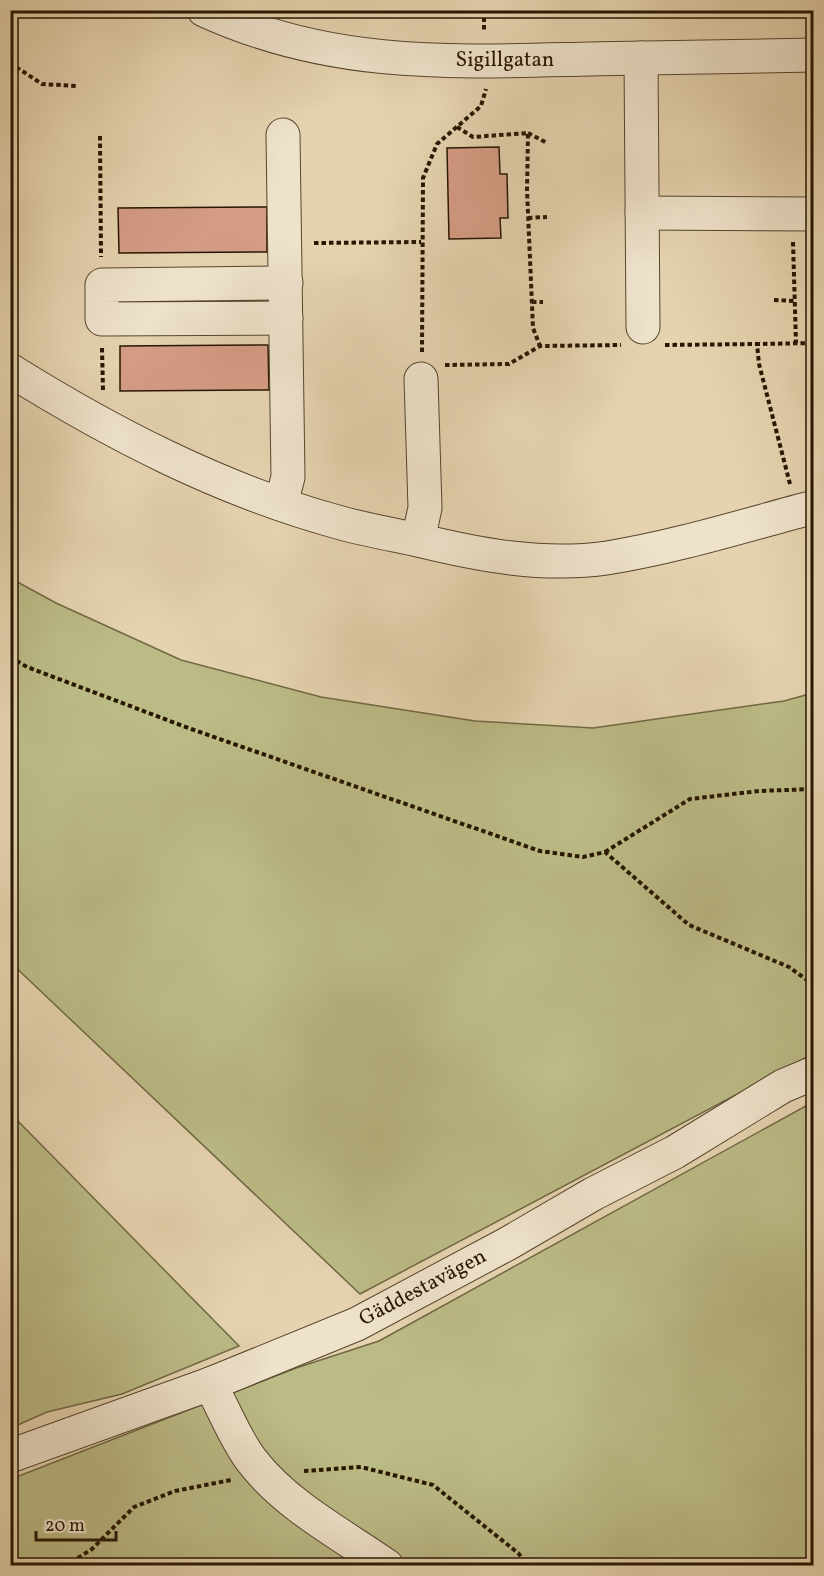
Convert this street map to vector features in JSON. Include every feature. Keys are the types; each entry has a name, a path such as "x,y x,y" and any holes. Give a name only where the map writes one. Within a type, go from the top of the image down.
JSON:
{"street":[{"name":"Sigillgatan","path":"204,10 270,37 346,54 384,59 489,61 813,55"},
{"path":"641,58 643,339"},
{"path":"281,504 288,477 282,135"},
{"path":"642,213 803,214"},
{"path":"286,283 102,285 102,319 286,318"},
{"path":"10,370 93,420 151,450 281,504 334,521 468,552 520,559 606,558 805,509"},
{"path":"418,540 424,508 421,372"},
{"name":"Gäddestavägen","path":"10,1456 210,1384 357,1324 507,1244 593,1194 675,1152 783,1086 813,1073"},
{"path":"210,1384 252,1460 264,1473 298,1505 387,1566"}],"path":[{"path":"10,15 15,10"},
{"path":"484,10 489,76 481,106 437,144 423,178 421,372 509,364 540,346 643,339 757,344 813,343"},
{"path":"10,63 42,84 76,86"},
{"path":"457,127 473,136 528,133 547,143"},
{"path":"528,133 528,218 533,328 540,346"},
{"path":"100,136 102,285"},
{"path":"796,343 794,301 803,214"},
{"path":"528,218 547,217"},
{"path":"285,243 421,242"},
{"path":"774,300 794,301"},
{"path":"532,302 543,302"},
{"path":"93,420 103,401 102,319"},
{"path":"757,344 759,364 805,509"},
{"path":"10,657 27,667 191,729 540,851 583,857 604,852 690,799 759,790 813,789"},
{"path":"604,852 689,925 789,967 813,985"}],"green space":[{"path":"10,578 56,603 181,660 321,697 475,721 593,728 784,701 813,693 813,1054 360,1294 11,963"},
{"path":"813,1102 813,1565 11,1566 11,1479 296,1368 379,1341"},
{"path":"11,1114 239,1346 122,1394 47,1412 11,1428"}],"building":[{"path":"446,10 468,10 468,13 446,13"},
{"path":"519,10 569,10 569,13 519,13"},
{"path":"499,147 500,174 507,174 508,218 500,218 501,238 449,239 447,148"},
{"path":"267,207 267,252 119,253 118,208"},
{"path":"268,345 269,390 120,391 120,346"}]}
